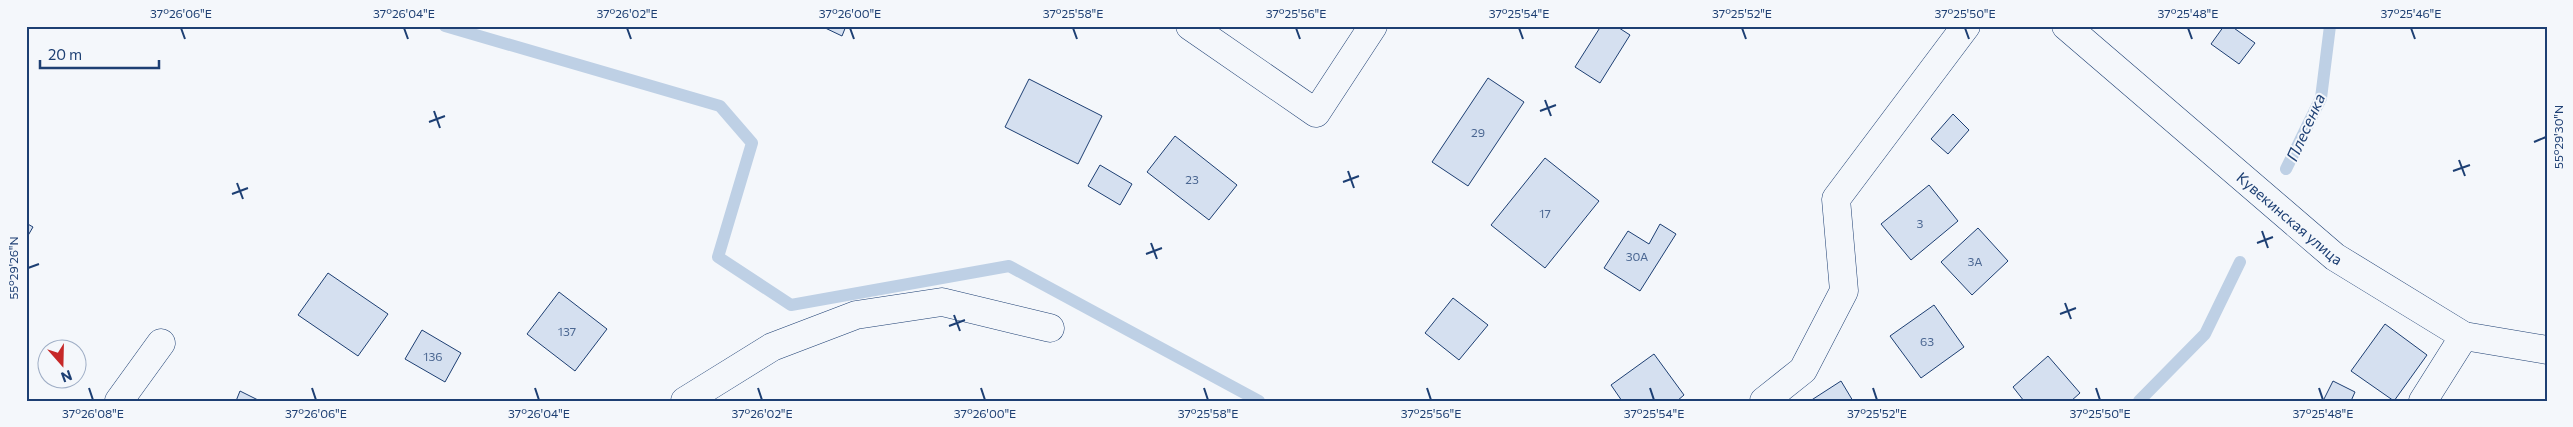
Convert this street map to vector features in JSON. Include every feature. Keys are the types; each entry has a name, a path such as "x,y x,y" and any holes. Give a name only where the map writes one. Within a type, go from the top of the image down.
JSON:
{"street":[{"path":"1190,26 1316,113 1373,26"},
{"path":"1764,401 1803,370 1844,291 1836,199 1966,26"},
{"name":"Кувекинская улица","path":"2066,26 2335,257 2464,336 2547,350"},
{"path":"685,401 772,347 856,315 942,302 1050,328"},
{"path":"2423,401 2464,336"},
{"path":"119,401 161,343"}],"building":[{"path":"821,26 846,26 842,36"},
{"path":"1601,26 1616,26 1630,35 1600,83 1575,67"},
{"path":"2224,26 2231,26 2255,43 2239,64 2211,44"},
{"path":"1488,78 1524,102 1468,186 1432,162"},
{"path":"1029,79 1102,116 1078,164 1005,127"},
{"path":"1953,114 1969,130 1948,154 1931,139"},
{"path":"1175,136 1237,185 1209,220 1147,172"},
{"path":"1545,158 1599,201 1545,268 1491,225"},
{"path":"1100,165 1132,184 1120,205 1088,186"},
{"path":"1929,185 1958,221 1911,260 1881,224"},
{"path":"26,223 33,227 26,239"},
{"path":"1660,224 1676,234 1640,291 1604,268 1628,231 1649,244"},
{"path":"1978,228 2008,261 1972,295 1941,262"},
{"path":"328,273 388,314 358,356 298,315"},
{"path":"559,292 607,329 575,371 527,334"},
{"path":"1453,298 1488,325 1459,360 1425,333"},
{"path":"1934,305 1964,347 1921,378 1890,336"},
{"path":"2385,324 2427,355 2394,401 2351,371"},
{"path":"422,330 461,353 445,382 405,359"},
{"path":"1654,354 1684,395 1677,401 1622,401 1611,385"},
{"path":"2048,356 2080,393 2071,401 2024,401 2013,387"},
{"path":"1841,381 1853,401 1810,401"},
{"path":"2333,381 2355,392 2351,401 2323,401"},
{"path":"240,391 260,401 236,401"}],"waterway":[{"path":"445,26 720,106 752,143 718,257 791,305 1009,266 1259,401"},
{"name":"Плесенка","path":"2286,169 2321,98 2330,26"},
{"path":"2139,401 2205,334 2240,262"}]}
